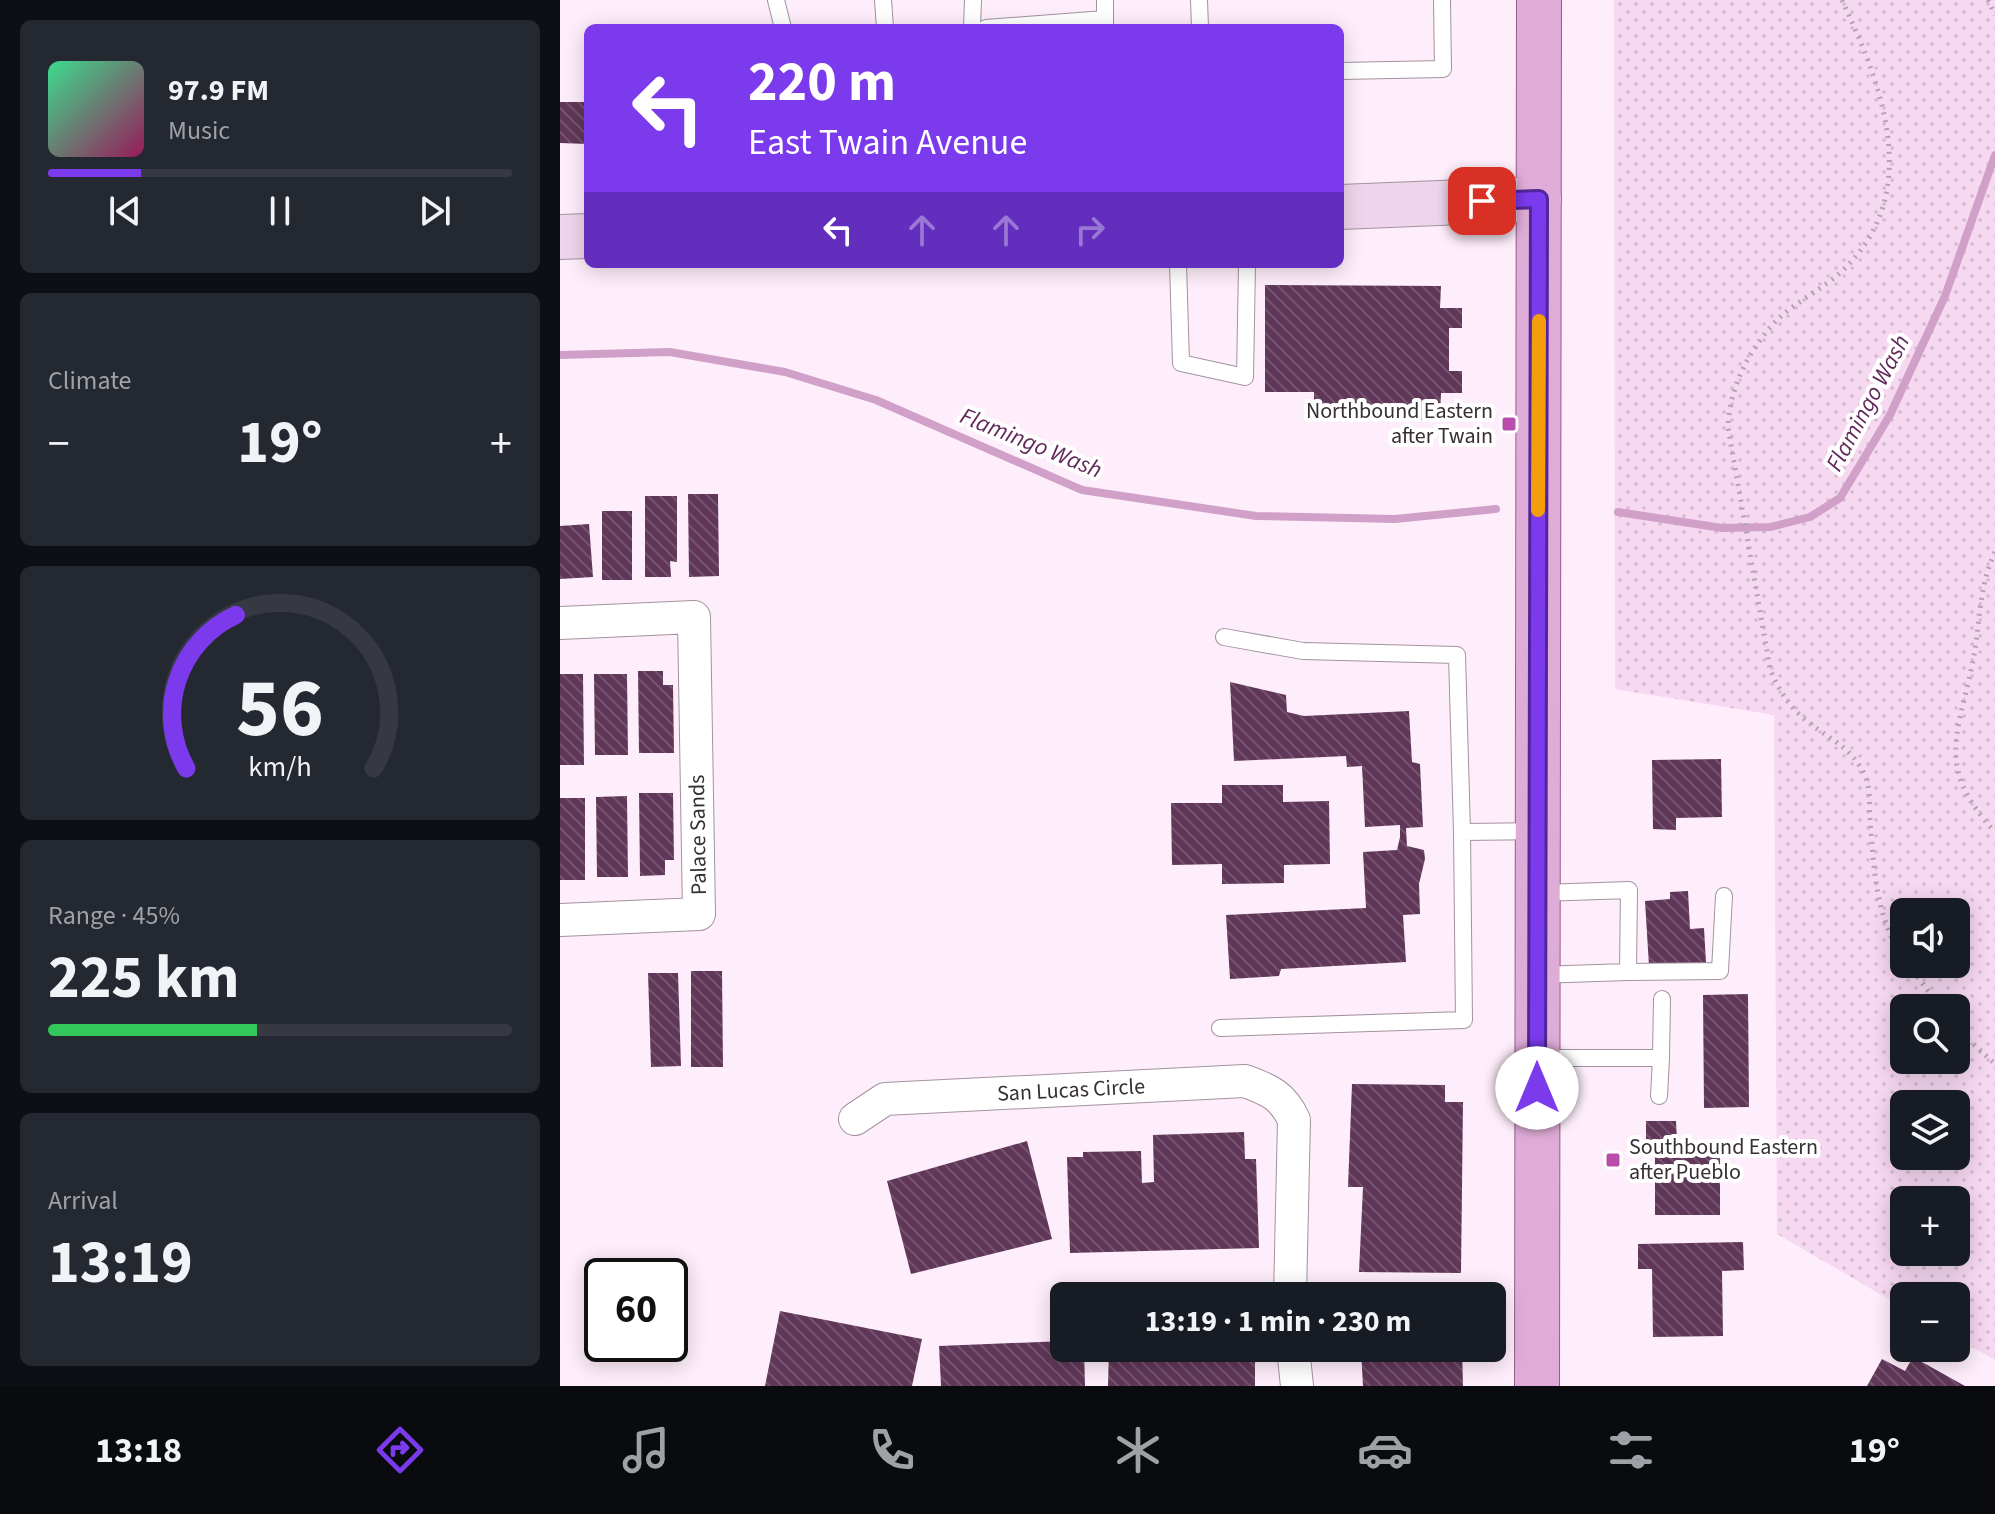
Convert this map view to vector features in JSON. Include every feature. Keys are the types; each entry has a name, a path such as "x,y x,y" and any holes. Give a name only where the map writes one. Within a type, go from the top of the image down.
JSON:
{"main road":[{"path":"1537,1386 1539,0"}],"street":[{"path":"1344,207 1539,199"},
{"path":"560,237 584,236"},
{"name":"Palace Sands","path":"560,623 694,617 699,914 560,920"},
{"name":"San Lucas Circle","path":"855,1119 885,1099 1245,1081 1272,1090 1286,1103 1294,1120 1290,1282"},
{"path":"1294,1362 1297,1386"}],"lane":[{"path":"776,0 782,24"},
{"path":"883,0 885,24"},
{"path":"972,24 973,0"},
{"path":"1081,24 1105,23 1105,0"},
{"path":"1199,0 1200,24"},
{"path":"1344,71 1443,69 1442,0"},
{"path":"1178,268 1181,363 1245,377 1247,268"},
{"path":"1220,1028 1464,1020 1457,655 1303,651 1224,637"},
{"path":"1462,832 1538,831"},
{"path":"1538,893 1629,890 1628,972"},
{"path":"1537,975 1720,971 1724,896"},
{"path":"1659,1096 1662,999"},
{"path":"1537,1058 1661,1058"}],"path":[{"path":"1842,0 1864,47 1889,140 1889,195 1877,228 1843,270 1778,320 1746,364 1729,400 1734,472 1770,669 1780,691 1800,716 1837,740 1857,759 1867,781 1875,878 1890,934"},
{"path":"1988,0 1995,15"},
{"path":"1995,552 1981,595 1972,666 1958,710 1954,749 1961,782 1980,815 1995,832"},
{"path":"1970,1041 1995,1064"}],"shaded area":[{"path":"1614,0 1995,0 1995,1360 1970,1346 1970,1282 1890,1282 1890,1300 1777,1234 1774,715 1615,689"}],"building":[{"path":"560,102 584,102 584,144 560,143"},
{"path":"1265,285 1441,286 1440,308 1462,308 1462,328 1449,328 1449,371 1462,371 1462,393 1441,393 1440,420 1314,419 1314,392 1265,392"},
{"path":"688,494 718,494 719,576 689,577"},
{"path":"645,496 677,496 677,562 670,561 671,577 645,577"},
{"path":"602,511 632,511 632,580 602,580"},
{"path":"589,524 593,577 560,579 560,526"},
{"path":"638,671 663,671 663,685 673,685 674,753 639,753"},
{"path":"560,674 583,674 584,765 560,765"},
{"path":"594,674 627,674 628,755 595,755"},
{"path":"1230,682 1286,695 1287,712 1304,716 1409,711 1412,762 1420,764 1423,827 1406,828 1407,846 1424,850 1425,859 1419,884 1420,914 1403,915 1406,962 1281,969 1279,976 1230,979 1226,915 1366,908 1363,852 1397,850 1400,825 1365,827 1362,766 1347,767 1346,756 1234,761"},
{"path":"1721,759 1722,817 1676,818 1676,830 1653,829 1652,760"},
{"path":"1222,785 1283,785 1283,802 1329,801 1330,864 1284,865 1284,883 1222,884 1222,864 1172,865 1171,803 1222,803"},
{"path":"639,793 673,793 674,860 665,860 665,875 640,876"},
{"path":"627,796 628,877 597,877 596,797"},
{"path":"560,798 585,798 585,880 560,880"},
{"path":"1688,891 1690,929 1704,928 1706,963 1649,966 1645,901 1670,899 1670,892"},
{"path":"691,971 722,971 723,1067 691,1067"},
{"path":"648,973 678,973 681,1066 651,1067"},
{"path":"1748,994 1749,1107 1704,1108 1703,995"},
{"path":"1352,1084 1445,1085 1445,1102 1463,1102 1461,1273 1359,1272 1363,1187 1348,1187"},
{"path":"1646,1121 1676,1121 1677,1141 1720,1141 1720,1215 1655,1215 1655,1144 1646,1144"},
{"path":"1244,1132 1245,1159 1256,1159 1259,1248 1070,1253 1067,1157 1083,1157 1083,1152 1141,1151 1142,1183 1154,1182 1153,1135"},
{"path":"1027,1141 1052,1239 911,1274 887,1181"},
{"path":"1743,1242 1744,1270 1722,1271 1723,1336 1653,1337 1652,1269 1638,1269 1638,1244"},
{"path":"780,1311 922,1339 912,1386 765,1386"},
{"path":"1050,1342 1050,1362 1084,1362 1085,1386 941,1386 939,1346"},
{"path":"1882,1359 1905,1371 1910,1362 1922,1362 1965,1386 1867,1386"},
{"path":"1109,1362 1255,1362 1255,1386 1108,1386"},
{"path":"1362,1362 1462,1362 1463,1386 1363,1386"}],"waterway":[{"name":"Flamingo Wash","path":"1618,512 1722,528 1771,527 1810,517 1840,498 1890,415 1945,296 1995,155"},
{"name":"Flamingo Wash","path":"560,355 670,352 785,372 876,400 1082,490 1256,516 1395,519 1496,509"}],"slow traffic":[{"path":"1538,510 1539,321"}],"place":[{"name":"Northbound Eastern after Twain","path":"1509,424"},
{"name":"Southbound Eastern after Pueblo","path":"1613,1160"}],"route":[{"path":"1482,201 1539,199 1537,1088"}]}
